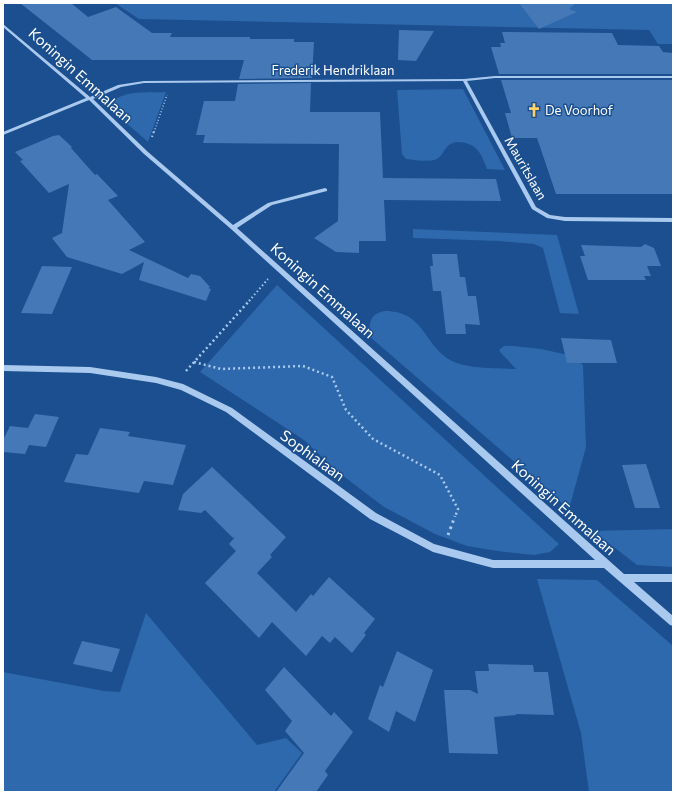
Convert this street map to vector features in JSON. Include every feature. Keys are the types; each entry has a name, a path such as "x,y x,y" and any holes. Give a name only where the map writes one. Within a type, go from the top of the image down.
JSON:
{"street":[{"name":"Koningin Emmalaan","path":"3,25 89,98 146,153 278,268 606,564 673,622"},
{"name":"Frederik Hendriklaan","path":"3,134 120,86 144,82 464,80 495,77 673,77"},
{"name":"Mauritslaan","path":"464,80 534,208 549,217 565,219 673,220"},
{"path":"233,228 270,204 325,190"},
{"name":"Sophialaan","path":"3,368 90,370 156,380 184,388 229,410 373,516 433,548 493,564 606,564"},
{"path":"623,578 673,578"}],"path":[{"path":"146,153 171,82"},
{"path":"174,385 278,268"},
{"path":"194,362 221,369 303,366 332,377 346,410 373,440 440,475 458,509 443,550"}],"shaded area":[{"path":"115,3 673,3 673,44 658,44 649,30 139,19"},
{"path":"463,89 505,170 487,169 483,158 477,150 470,144 464,143 456,142 450,144 439,158 431,161 406,159 402,154 397,90"},
{"path":"142,92 166,92 148,142 107,106 113,101 127,94"},
{"path":"413,229 557,235 579,314 560,313 543,248 534,244 499,241 413,238"},
{"path":"277,285 559,544 550,552 534,555 467,546 435,534 384,507 338,472 304,440 200,372"},
{"path":"385,311 398,313 409,317 417,323 444,356 454,362 468,366 516,369 499,350 504,346 541,349 568,355 583,365 586,447 569,509 369,336 371,319 376,314"},
{"path":"673,529 673,567 637,565 593,531"},
{"path":"537,579 597,580 673,646 673,792 589,792 581,733"},
{"path":"146,613 257,745 286,738 302,753 274,792 3,792 3,672 104,691 120,692"}],"building":[{"path":"20,3 71,3 88,17 116,7 152,33 172,33 170,37 250,37 250,39 294,39 294,42 314,42 312,78 239,79 244,60 92,60"},
{"path":"519,3 576,3 569,9 577,12 539,29"},
{"path":"399,30 434,31 416,61 398,60"},
{"path":"502,32 612,33 618,45 659,46 663,52 673,53 673,74 499,74 491,47 501,47 500,43 505,43"},
{"path":"501,80 673,80 673,194 556,194 537,138 512,138 505,113 511,113"},
{"path":"311,83 310,112 380,112 383,178 496,179 501,201 384,200 386,241 359,241 359,253 336,252 314,238 338,221 339,144 203,143 205,135 196,135 204,101 235,101 238,84"},
{"path":"59,135 72,147 71,148 95,175 97,174 118,196 108,200 145,242 129,250 188,278 191,274 200,276 210,287 208,288 211,289 206,301 139,280 144,262 122,274 67,257 52,238 62,233 69,184 49,193 20,161 23,160 15,152 53,136"},
{"path":"645,244 654,248 661,266 647,266 651,276 644,276 646,280 588,280 580,256 585,256 581,245 641,247"},
{"path":"432,254 457,254 460,277 465,277 468,296 476,296 480,325 465,324 466,334 446,334 441,291 433,291 430,266 433,266"},
{"path":"42,266 72,267 52,314 21,313"},
{"path":"561,338 611,340 617,363 567,363"},
{"path":"35,414 59,417 46,447 29,445 25,454 3,452 3,440 10,426 28,428"},
{"path":"100,428 130,432 128,436 186,445 173,485 144,481 139,493 64,482 76,454 88,455"},
{"path":"646,464 660,508 635,508 622,465"},
{"path":"212,467 286,537 270,555 272,557 257,573 296,612 311,594 313,596 329,577 375,619 364,633 366,635 352,653 335,637 330,643 322,636 306,656 272,622 259,638 205,583 236,551 229,544 235,537 233,538 205,510 201,513 178,510 183,494"},
{"path":"82,641 120,649 112,672 73,664"},
{"path":"397,651 433,670 415,722 396,711 389,732 368,719 380,685 383,687"},
{"path":"488,664 533,665 534,672 548,672 554,715 515,714 517,715 494,717 498,754 449,753 444,690 470,690 478,694 475,671 489,671"},
{"path":"284,667 331,716 334,712 353,732 325,771 328,775 316,792 276,792 304,753 285,731 292,721 265,690"}],"place":[{"name":"De Voorhof","path":"534,110"}]}
